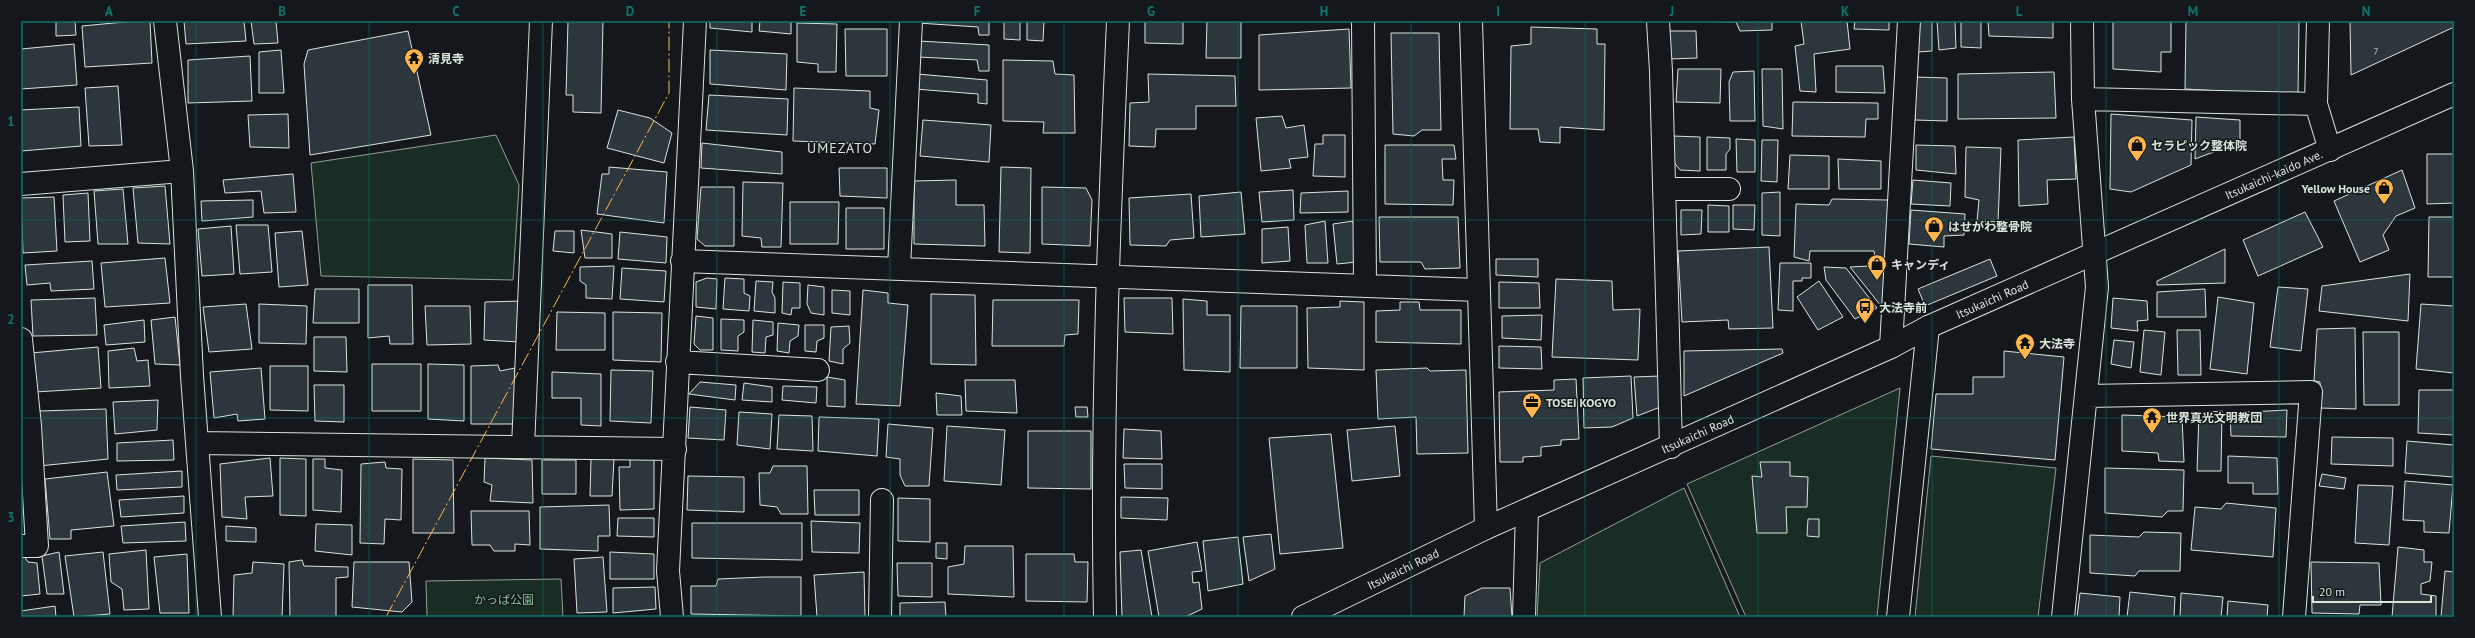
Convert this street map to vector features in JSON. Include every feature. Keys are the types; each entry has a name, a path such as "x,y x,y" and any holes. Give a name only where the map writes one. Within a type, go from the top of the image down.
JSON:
{"street":[{"path":"165,21 182,171 192,376 210,617"},
{"path":"523,447 541,21"},
{"path":"672,617 668,571 675,449 677,362 695,21"},
{"path":"899,268 911,21"},
{"path":"1105,617 1103,540 1107,276 1118,21"},
{"path":"1363,21 1365,286"},
{"path":"1471,21 1486,528"},
{"path":"1658,21 1671,447"},
{"path":"1891,347 1909,21"},
{"path":"2063,617 2097,287 2093,253 2084,99 2082,21"},
{"path":"2318,21 2316,104 2330,150"},
{"name":"Itsukaichi-kaido Ave.","path":"2093,253 2330,150 2454,94"},
{"path":"2084,99 2316,104"},
{"path":"21,184 182,171"},
{"path":"1664,189 1729,189"},
{"name":"Itsukaichi Road","path":"1303,617 1486,528 1671,447 1891,347 1928,327 2093,253"},
{"path":"682,261 1478,290"},
{"path":"1898,617 1928,327"},
{"path":"21,339 30,426 37,546 21,546"},
{"path":"677,362 818,370"},
{"path":"2086,396 2311,392 2294,617"},
{"path":"197,443 675,449"},
{"path":"880,617 882,500"},
{"path":"1524,617 1527,510"}],"green space":[{"path":"496,135 519,185 513,280 321,276 311,163"},
{"path":"1900,388 1877,617 1746,617 1687,484"},
{"path":"1931,456 2056,468 2038,617 1915,617"},
{"path":"1684,488 1740,617 1537,617 1540,563"},
{"name":"かっぱ公園","path":"561,579 563,617 427,617 426,581"}],"building":[{"path":"56,21 75,21 76,35 56,36"},
{"path":"150,21 152,63 85,67 82,26"},
{"path":"184,21 244,21 246,41 186,44"},
{"path":"251,21 276,21 278,43 254,44"},
{"path":"568,21 603,21 601,113 573,112 573,95 566,95"},
{"path":"710,21 752,21 752,32 710,28"},
{"path":"760,21 791,21 791,34 759,31"},
{"path":"918,21 989,21 989,35 979,35 978,27 918,23"},
{"path":"1004,21 1020,21 1020,40 1004,39"},
{"path":"1027,21 1044,21 1043,41 1027,40"},
{"path":"1145,21 1183,21 1183,44 1145,43"},
{"path":"1207,21 1241,21 1241,58 1206,58"},
{"path":"1682,21 1772,21 1772,30 1740,31 1736,22"},
{"path":"1801,21 1847,21 1850,49 1814,54 1816,92 1800,91 1795,46 1804,44"},
{"path":"1855,21 1889,21 1889,30 1854,29"},
{"path":"1917,21 1932,21 1932,51 1918,52"},
{"path":"1937,21 1955,21 1956,48 1939,50"},
{"path":"1961,21 1981,21 1981,48 1961,47"},
{"path":"1988,21 2053,21 2053,38 1989,36"},
{"path":"2113,21 2171,21 2171,52 2161,52 2161,72 2113,69"},
{"path":"2186,21 2299,21 2298,95 2185,89"},
{"path":"2350,21 2454,21 2454,27 2351,75"},
{"path":"797,23 837,24 836,72 818,72 818,64 797,62"},
{"path":"1531,27 1597,29 1597,44 1605,44 1604,130 1560,127 1560,143 1540,142 1538,129 1510,129 1511,46 1531,44"},
{"path":"845,29 887,29 887,76 846,76"},
{"path":"1349,29 1351,88 1259,90 1259,35"},
{"path":"408,31 431,135 310,155 304,64 308,50"},
{"path":"1669,31 1696,31 1697,58 1670,59"},
{"path":"1391,33 1439,33 1441,130 1422,130 1414,136 1393,134"},
{"path":"919,41 989,45 989,71 979,71 977,60 918,57"},
{"path":"74,44 77,85 21,89 21,49"},
{"path":"281,50 284,93 259,93 259,52"},
{"path":"710,50 787,54 786,90 710,84"},
{"path":"250,56 252,101 188,103 188,60"},
{"path":"1003,60 1053,61 1055,74 1074,75 1075,133 1043,133 1044,122 1003,121"},
{"path":"1836,66 1883,66 1885,93 1836,92"},
{"path":"1678,69 1721,69 1720,103 1676,102"},
{"path":"1762,69 1782,69 1783,129 1763,126"},
{"path":"1754,71 1755,121 1730,121 1729,82 1733,72"},
{"path":"2054,72 2056,118 1958,119 1958,74"},
{"path":"917,74 987,80 987,104 978,103 978,94 915,89"},
{"path":"1148,74 1235,76 1236,106 1196,106 1196,129 1156,129 1155,147 1129,146 1130,103 1149,102"},
{"path":"1915,77 1947,78 1947,121 1915,120"},
{"path":"118,86 122,145 89,146 85,88"},
{"path":"794,88 870,91 870,108 879,110 875,144 793,141"},
{"path":"709,95 788,99 787,135 706,130"},
{"path":"1793,102 1878,103 1878,119 1866,119 1865,137 1792,136"},
{"path":"79,107 81,146 21,151 21,110"},
{"path":"618,110 650,118 672,133 664,163 607,148"},
{"path":"288,114 289,148 250,147 248,115"},
{"path":"2111,114 2192,120 2191,165 2131,192 2110,189"},
{"path":"1282,116 1286,128 1304,125 1308,157 1289,159 1291,168 1261,171 1256,118"},
{"path":"2196,117 2240,120 2240,142 2195,159"},
{"path":"923,120 991,125 989,162 920,156"},
{"path":"1323,135 1345,135 1345,177 1313,176 1315,144 1323,144"},
{"path":"1673,136 1700,137 1700,171 1680,170 1673,161"},
{"path":"1707,137 1730,138 1730,149 1726,154 1726,170 1707,170"},
{"path":"2074,137 2076,179 2047,180 2048,204 2019,206 2018,140"},
{"path":"1736,139 1755,140 1755,172 1737,172"},
{"path":"1762,140 1778,140 1777,182 1761,181"},
{"path":"702,143 782,152 782,174 701,168"},
{"path":"1385,145 1454,145 1456,159 1442,159 1443,180 1454,180 1453,205 1385,204"},
{"path":"1916,145 1955,146 1956,174 1916,170"},
{"path":"1966,147 2001,148 1998,222 1977,221 1979,200 1965,197"},
{"path":"2427,154 2454,154 2454,203 2427,204"},
{"path":"1790,155 1829,156 1829,189 1788,189"},
{"path":"1838,159 1881,161 1881,189 1839,189"},
{"path":"609,167 667,172 664,223 597,214 602,174 609,174"},
{"path":"1001,167 1031,168 1030,253 999,252"},
{"path":"839,168 887,168 887,198 840,196"},
{"path":"2402,170 2415,208 2396,216 2383,235 2389,250 2360,262 2334,201"},
{"path":"293,174 296,212 264,213 261,191 225,193 223,180"},
{"path":"956,180 956,205 984,205 985,246 914,244 914,181"},
{"path":"1913,180 1951,183 1950,206 1911,204"},
{"path":"743,182 783,183 781,247 762,247 761,238 742,236"},
{"path":"165,186 170,244 138,243 133,188"},
{"path":"701,187 734,187 734,246 705,246 697,239"},
{"path":"1042,187 1086,188 1092,200 1090,246 1042,244"},
{"path":"123,189 128,244 98,244 94,191"},
{"path":"1293,190 1294,220 1262,222 1259,192"},
{"path":"1348,191 1348,212 1300,213 1301,193"},
{"path":"1241,192 1245,234 1201,237 1199,196"},
{"path":"1780,192 1780,236 1762,235 1762,193"},
{"path":"88,193 90,241 65,242 63,195"},
{"path":"1191,194 1194,238 1170,240 1166,246 1130,245 1129,198"},
{"path":"54,197 57,251 23,253 21,198"},
{"path":"1832,199 1888,200 1886,260 1875,259 1874,251 1810,251 1809,261 1794,257 1796,204 1829,205"},
{"path":"253,200 253,217 202,221 201,201"},
{"path":"790,202 839,202 838,244 790,244"},
{"path":"1708,205 1729,206 1729,232 1708,232"},
{"path":"1733,205 1755,205 1754,230 1733,229"},
{"path":"846,208 884,208 884,249 846,249"},
{"path":"1681,210 1702,210 1701,234 1681,235"},
{"path":"1911,210 1965,214 1964,235 1944,236 1944,247 1909,244"},
{"path":"2305,212 2323,247 2258,276 2243,240"},
{"path":"1379,217 1458,217 1460,268 1425,269 1421,262 1380,262"},
{"path":"2429,217 2454,217 2454,277 2428,277"},
{"path":"1325,221 1328,263 1307,263 1305,225"},
{"path":"1353,221 1357,262 1337,264 1333,224"},
{"path":"236,225 268,225 272,272 240,274"},
{"path":"231,226 234,274 202,276 198,229"},
{"path":"1288,227 1290,261 1262,263 1262,229"},
{"path":"581,230 612,234 612,258 585,258"},
{"path":"302,231 308,285 279,287 275,233"},
{"path":"555,231 574,231 574,253 553,251"},
{"path":"620,232 667,237 666,263 618,259"},
{"path":"1769,247 1773,328 1729,329 1728,320 1682,322 1678,251"},
{"path":"2225,249 2225,283 2157,285 2157,281"},
{"path":"165,258 170,303 105,307 101,263"},
{"path":"1496,259 1538,259 1538,277 1496,275"},
{"path":"1990,259 1997,276 1925,306 1918,289"},
{"path":"92,261 94,289 51,291 50,283 27,285 25,265"},
{"path":"1780,263 1811,263 1811,278 1802,278 1802,281 1793,281 1793,311 1778,310"},
{"path":"1889,265 1890,296 1881,306 1850,267"},
{"path":"614,266 612,299 586,298 586,285 580,281 580,267"},
{"path":"1824,267 1846,268 1877,308 1855,319 1826,280"},
{"path":"622,268 666,271 664,302 620,299"},
{"path":"2410,274 2408,321 2319,311 2322,286"},
{"path":"707,278 717,279 716,309 696,307 696,282"},
{"path":"725,278 744,279 744,293 750,296 749,311 723,309"},
{"path":"1556,279 1612,281 1613,310 1640,309 1638,360 1552,357"},
{"path":"756,281 773,282 772,292 775,298 775,313 754,311"},
{"path":"1819,281 1843,317 1818,330 1797,297"},
{"path":"783,282 800,283 800,308 792,308 791,315 782,313"},
{"path":"1499,282 1539,283 1540,308 1499,308"},
{"path":"368,285 412,285 413,344 390,344 389,336 368,338"},
{"path":"808,285 824,287 824,315 811,313 807,304"},
{"path":"2278,287 2308,289 2301,351 2270,347"},
{"path":"315,289 359,289 359,323 313,323"},
{"path":"2205,289 2206,317 2157,317 2157,292"},
{"path":"832,290 850,291 850,315 832,313"},
{"path":"863,290 888,293 888,303 908,305 900,406 856,404"},
{"path":"931,294 975,295 976,365 931,364"},
{"path":"2218,297 2254,303 2247,374 2210,369"},
{"path":"95,298 97,335 33,336 31,300"},
{"path":"1124,298 1172,298 1173,334 1125,332"},
{"path":"2113,298 2147,301 2148,320 2137,321 2138,331 2111,328"},
{"path":"1183,299 1207,301 1207,315 1230,315 1230,372 1184,370"},
{"path":"993,300 1079,300 1078,334 1065,335 1064,346 992,346"},
{"path":"522,301 520,342 484,340 485,302"},
{"path":"1340,301 1364,302 1364,370 1308,368 1307,308 1340,307"},
{"path":"1400,302 1419,302 1420,310 1461,310 1461,344 1376,342 1376,311 1400,310"},
{"path":"246,304 252,349 209,352 203,307"},
{"path":"259,304 307,306 306,344 259,343"},
{"path":"2421,304 2454,306 2454,373 2416,369"},
{"path":"425,306 470,306 471,344 427,345"},
{"path":"1241,306 1297,306 1297,368 1240,368"},
{"path":"557,312 605,313 605,350 556,350"},
{"path":"613,312 662,313 661,362 613,360"},
{"path":"1542,315 1541,340 1502,338 1502,316"},
{"path":"696,316 713,318 713,350 700,350 694,344"},
{"path":"175,317 180,365 155,364 151,320"},
{"path":"721,319 744,320 744,332 738,336 738,351 721,350"},
{"path":"144,320 145,342 106,345 104,325"},
{"path":"753,320 773,322 773,335 766,337 765,353 752,352"},
{"path":"778,323 799,325 798,336 790,341 789,353 777,351"},
{"path":"805,325 824,325 824,338 817,341 816,352 805,351"},
{"path":"849,326 850,343 843,349 843,364 829,361 831,327"},
{"path":"2355,328 2356,409 2320,408 2320,382 2314,381 2317,329"},
{"path":"2144,330 2165,332 2161,375 2140,372"},
{"path":"2177,330 2200,330 2201,375 2178,375"},
{"path":"2363,332 2399,332 2399,405 2364,405"},
{"path":"314,337 346,337 347,372 314,371"},
{"path":"2114,340 2134,342 2131,368 2111,364"},
{"path":"1499,346 1541,347 1542,369 1499,368"},
{"path":"98,347 101,388 35,392 31,353"},
{"path":"134,348 137,361 148,360 150,386 109,388 108,351"},
{"path":"1782,349 1783,353 1684,396 1684,351"},
{"path":"2004,351 2064,357 2055,460 1931,449 1936,394 1973,394 1973,377 2004,377"},
{"path":"372,364 421,364 421,411 372,411"},
{"path":"428,364 464,365 464,421 428,419"},
{"path":"498,365 500,371 515,368 515,424 471,424 471,366"},
{"path":"270,366 308,366 308,411 270,410"},
{"path":"261,368 265,419 238,421 237,414 214,418 210,372"},
{"path":"1427,368 1430,371 1466,370 1468,453 1417,454 1416,417 1378,419 1376,370"},
{"path":"611,370 653,371 651,423 610,421"},
{"path":"552,372 601,374 601,426 581,425 581,398 552,398"},
{"path":"1631,376 1633,418 1612,427 1584,428 1583,378"},
{"path":"1661,376 1663,406 1637,416 1634,377"},
{"path":"827,377 845,380 845,407 827,406"},
{"path":"1576,379 1579,439 1561,440 1561,445 1541,447 1541,456 1523,457 1523,462 1500,462 1499,392 1554,390 1554,380"},
{"path":"965,380 1015,380 1017,413 966,411"},
{"path":"700,382 736,385 735,400 689,394"},
{"path":"744,383 772,387 772,402 742,400"},
{"path":"314,385 344,385 344,422 315,421"},
{"path":"783,386 817,387 816,403 782,400"},
{"path":"2419,390 2454,390 2454,435 2418,433"},
{"path":"936,393 961,396 962,415 937,415"},
{"path":"158,400 157,430 115,434 113,402"},
{"path":"690,407 726,410 724,440 688,438"},
{"path":"1075,407 1087,407 1088,417 1076,417"},
{"path":"106,409 108,459 39,466 39,411"},
{"path":"2287,410 2286,437 2231,436 2230,413"},
{"path":"2222,411 2221,471 2197,471 2199,413"},
{"path":"739,412 772,414 770,449 737,445"},
{"path":"779,415 812,416 813,451 777,449"},
{"name":"世界真光文明教団","path":"2122,415 2182,417 2184,462 2159,461 2158,453 2122,451"},
{"path":"819,417 879,419 877,456 818,451"},
{"path":"888,424 933,428 929,486 905,486 900,475 900,459 886,457"},
{"path":"947,426 1005,430 1001,485 944,481"},
{"path":"1395,426 1400,476 1352,481 1347,430"},
{"path":"1124,429 1161,431 1162,459 1123,458"},
{"path":"1028,431 1091,431 1091,489 1028,488"},
{"path":"1331,434 1343,548 1280,554 1269,438"},
{"path":"2332,437 2393,438 2393,466 2331,464"},
{"path":"173,440 174,460 117,461 117,443"},
{"path":"2407,441 2454,445 2453,477 2405,473"},
{"path":"654,456 654,509 620,510 619,467 630,467 630,457"},
{"path":"2228,456 2277,458 2278,494 2253,494 2253,483 2228,483"},
{"path":"270,458 273,496 245,497 247,519 222,517 220,464"},
{"path":"280,458 306,459 306,516 280,515"},
{"path":"485,458 532,460 533,503 490,501 492,485 484,482"},
{"path":"313,459 325,459 325,468 342,470 341,512 313,510"},
{"path":"413,459 453,460 454,533 413,533"},
{"path":"591,459 614,459 612,496 590,496"},
{"path":"542,460 576,460 576,494 542,494"},
{"path":"385,462 386,468 402,469 401,520 385,519 384,544 360,543 361,464"},
{"path":"1760,462 1790,462 1790,476 1808,477 1807,507 1786,507 1787,533 1757,533 1752,476 1762,477"},
{"path":"1124,464 1162,464 1162,489 1125,488"},
{"path":"773,466 807,466 808,514 781,514 777,507 760,505 759,473 770,473"},
{"path":"2105,468 2184,470 2183,511 2168,511 2162,517 2105,513"},
{"path":"182,471 182,487 117,490 116,475"},
{"path":"107,472 114,526 71,530 71,539 50,539 45,479"},
{"path":"2322,474 2346,478 2344,489 2319,486"},
{"path":"688,476 744,477 744,512 687,510"},
{"path":"2405,481 2453,485 2449,533 2424,532 2424,521 2403,520"},
{"path":"2358,485 2393,486 2389,545 2355,543"},
{"path":"814,490 859,490 859,515 815,515"},
{"path":"184,496 184,513 121,517 119,500"},
{"path":"1121,497 1168,498 1167,520 1121,518"},
{"path":"898,498 930,499 930,542 898,541"},
{"path":"2226,503 2276,508 2273,557 2191,550 2195,507 2221,509"},
{"path":"609,505 610,536 598,536 598,551 540,549 540,507"},
{"path":"471,511 529,511 530,545 515,544 515,551 494,551 490,545 472,545"},
{"path":"618,518 654,518 654,537 617,536"},
{"path":"1808,519 1819,519 1819,537 1807,536"},
{"path":"811,521 860,523 859,553 812,552"},
{"path":"185,522 186,541 123,543 121,526"},
{"path":"692,523 802,523 802,560 692,558"},
{"path":"316,524 352,525 352,555 315,551"},
{"path":"226,526 256,528 256,542 226,541"},
{"path":"2144,532 2181,533 2180,571 2139,571 2135,576 2090,573 2090,535 2139,537"},
{"path":"1271,534 1275,569 1249,581 1243,537"},
{"path":"1238,537 1243,584 1208,591 1203,541"},
{"path":"1197,542 1202,571 1192,572 1193,583 1199,582 1202,609 1185,617 1159,617 1148,551"},
{"path":"936,543 947,543 947,559 936,558"},
{"path":"965,546 1013,546 1014,597 948,594 948,567 964,564"},
{"path":"2398,547 2424,550 2424,562 2432,562 2430,581 2421,584 2421,594 2436,596 2436,617 2392,617"},
{"path":"146,550 149,609 124,610 122,589 111,582 109,554"},
{"path":"1141,550 1152,617 1122,617 1120,552"},
{"path":"59,552 64,594 47,594 42,556"},
{"path":"103,552 110,614 74,617 65,556"},
{"path":"610,552 654,554 654,579 610,579"},
{"path":"187,554 189,613 160,613 154,557"},
{"path":"1026,554 1074,554 1075,562 1088,562 1087,602 1026,601"},
{"path":"24,556 28,562 37,563 40,594 21,596 21,557"},
{"path":"603,557 607,612 577,613 574,559"},
{"path":"302,560 304,566 348,567 348,577 336,578 336,617 290,617 289,562"},
{"path":"253,562 284,564 282,617 233,617 234,575 252,573"},
{"path":"354,562 409,562 412,602 402,612 352,607"},
{"path":"2311,562 2379,563 2381,605 2360,605 2359,614 2312,613"},
{"path":"897,563 932,563 932,597 898,596"},
{"path":"2445,571 2454,572 2454,617 2441,617"},
{"path":"864,572 865,617 817,617 814,575"},
{"path":"801,577 801,616 691,614 691,586 716,586 718,579"},
{"path":"655,587 656,609 613,613 613,588"},
{"path":"1482,588 1510,588 1512,617 1464,617 1465,596"},
{"path":"2130,592 2175,597 2174,617 2127,617"},
{"path":"2080,593 2120,597 2119,617 2077,617"},
{"path":"2181,593 2223,597 2221,617 2180,617"},
{"path":"2228,601 2268,605 2267,617 2227,617"},
{"path":"945,602 946,617 900,617 900,603"},
{"path":"55,606 56,617 21,617 21,611"}],"power":[{"path":"386,617 669,93 669,21"}],"place":[{"name":"清見寺","path":"414,75"},
{"name":"セラピック整体院","path":"2137,162"},
{"name":"Yellow House","path":"2384,205"},
{"name":"はせがわ整骨院","path":"1934,243"},
{"name":"キャンディ","path":"1877,281"},
{"name":"大法寺前","path":"1865,324"},
{"name":"大法寺","path":"2025,360"},
{"name":"TOSEI KOGYO","path":"1532,419"},
{"name":"世界真光文明教団","path":"2152,434"}],"district":[{"name":"UMEZATO","path":"840,148"}]}
